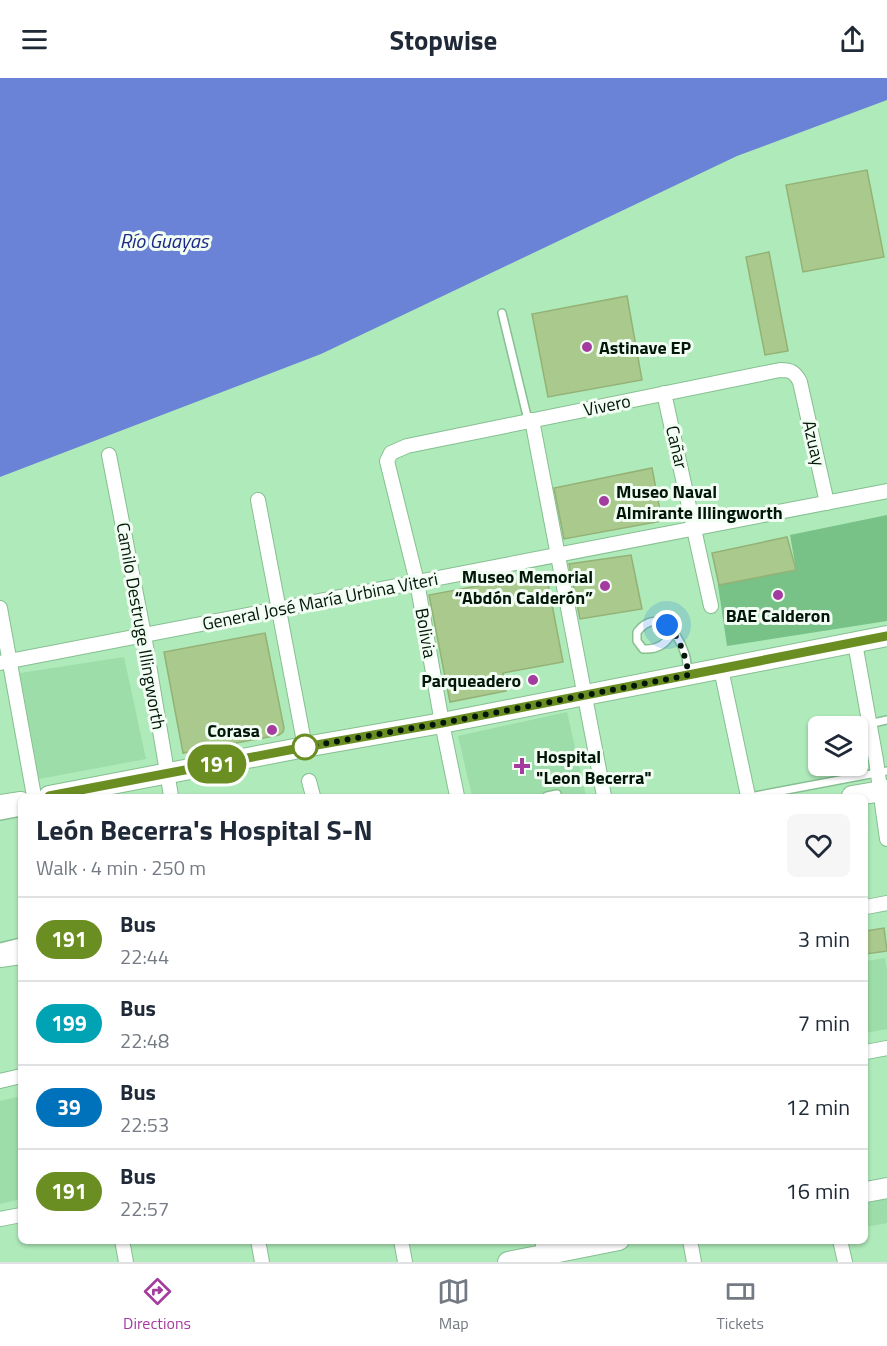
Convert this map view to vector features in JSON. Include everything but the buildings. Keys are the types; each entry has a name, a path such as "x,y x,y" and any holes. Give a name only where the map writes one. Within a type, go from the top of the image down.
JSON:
{"main road":[{"path":"61,794 167,776 305,747 589,700 689,675 721,673 855,646 887,636"},
{"path":"855,794 882,774"},
{"path":"0,806 18,803"},
{"path":"0,957 18,954"},
{"path":"868,1192 887,1188"},
{"path":"508,1262 545,1252 594,1244"}],"street":[{"name":"Vivero","path":"407,446 780,370 790,370 795,373 800,382"},
{"name":"Azuay","path":"800,382 827,503"},
{"name":"Cañar","path":"664,393 711,606"},
{"path":"530,420 589,700 604,794"},
{"name":"Bolivia","path":"407,446 391,453 387,461 417,582 457,794"},
{"name":"Camilo Destruge Illingworth","path":"110,455 171,794"},
{"name":"General José María Urbina Viteri","path":"5,662 887,491"},
{"path":"258,500 305,747"},
{"path":"0,608 5,662 34,794"},
{"path":"855,646 869,724 882,774 887,839"},
{"path":"721,673 748,794"},
{"path":"309,781 312,794"},
{"path":"868,907 887,903"},
{"path":"868,1052 887,1048"},
{"path":"0,1081 18,1078"},
{"path":"0,1219 18,1216"},
{"path":"123,1244 126,1262"},
{"path":"259,1244 262,1262"},
{"path":"402,1244 405,1262"},
{"path":"691,1244 694,1262"},
{"path":"841,1244 845,1262"}],"lane":[{"path":"502,313 530,420"},
{"path":"673,631 662,645 649,649 643,649 637,640 637,632 652,622 660,621 667,625 673,631 685,653 689,675"},
{"path":"855,646 887,644"},
{"path":"609,699 721,673"},
{"path":"869,724 887,720"},
{"path":"98,794 167,776 442,725"},
{"path":"767,794 882,774"},
{"path":"0,816 18,813"},
{"path":"0,946 18,943"}],"shaded area":[{"path":"887,515 887,621 727,646 718,585 796,570 790,535"},
{"path":"124,657 146,759 39,779 20,673"},
{"name":"Hospital \"Leon Becerra\"","path":"567,712 586,794 472,794 458,736"},
{"path":"885,958 887,1029 868,1033 868,961"},
{"path":"18,1097 18,1200 0,1204 0,1101"},
{"path":"887,1199 887,1223 868,1227 868,1203"}],"water":[{"name":"Río Guayas","path":"0,78 887,78 887,100 737,156 321,354 0,477"}],"bus line":[{"name":"191","path":"59,794 442,723 887,636"}],"place":[{"name":"Astinave EP","path":"587,347"},
{"name":"Museo Naval Almirante Illingworth","path":"604,501"},
{"name":"Museo Memorial “Abdón Calderón”","path":"605,586"},
{"name":"BAE Calderon","path":"778,595"},
{"name":"Parqueadero","path":"533,680"},
{"name":"Corasa","path":"272,730"},
{"name":"Hospital \"Leon Becerra\"","path":"522,766"}],"route":[{"path":"305,747 689,675 685,653 673,631 667,625"}]}
